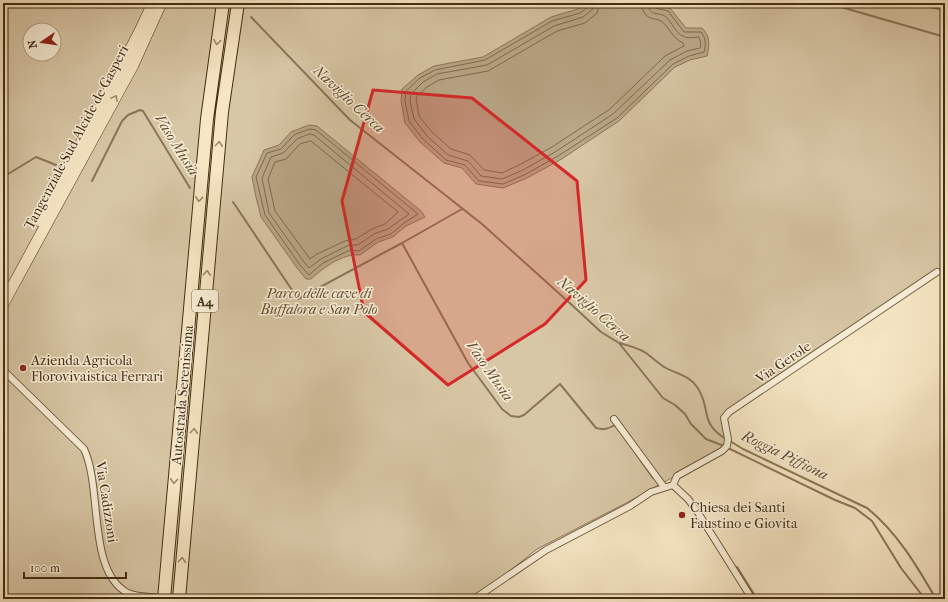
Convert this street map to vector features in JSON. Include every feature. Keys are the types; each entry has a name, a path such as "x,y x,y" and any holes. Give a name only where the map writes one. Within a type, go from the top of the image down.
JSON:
{"highway":[{"name":"Tangenziale Sud Alcide de Gasperi","path":"3,289 141,30 153,3"},
{"name":"Tangenziale Sud Alcide de Gasperi","path":"3,304 133,65 161,3"},
{"name":"Autostrada Serenissima","path":"164,599 207,119 223,3"},
{"name":"Autostrada Serenissima","path":"179,599 222,112 238,3"}],"street":[{"name":"Via Gerole","path":"673,485 677,476 722,451 727,446 728,439 724,418 729,412 937,272"},
{"name":"Via Cadizzoni","path":"3,370 84,449 91,469 104,560 113,580 124,591 136,596 170,599"},
{"path":"614,419 664,487"},
{"path":"474,599 546,550 630,506 651,492 673,485 697,510 752,599"}],"highlighted area":[{"path":"373,90 472,98 577,181 586,280 545,324 448,385 364,312 342,201"}],"green space":[{"name":"Parco delle cave di Buffalora e San Polo","path":"3,3 945,3 945,268 792,371 724,420 728,443 722,450 628,502 537,549 475,599 3,599"}],"water":[{"path":"587,3 650,3 670,8 686,28 702,28 705,31 709,40 707,56 690,60 675,67 619,121 560,160 527,178 503,188 476,184 462,168 444,163 420,142 405,123 401,101 402,89 418,75 434,66 483,57 551,17 578,9"},
{"path":"912,3 945,3 945,11"},
{"path":"309,125 317,126 421,211 425,217 406,226 393,237 378,242 360,255 347,256 340,259 321,270 311,279 306,279 261,217 252,177 264,150 279,145 291,132"}],"waterway":[{"path":"827,3 945,37"},
{"name":"Naviglio Cerca","path":"251,17 350,120 482,224 601,332 619,343 663,398 675,405 685,414 691,424 706,439 724,446"},
{"name":"Vaso Musia","path":"92,181 122,121 128,115 140,110 143,111 190,188"},
{"name":"Vaso Musia","path":"3,177 36,157 56,165"},
{"name":"Vaso Musia","path":"233,202 298,299 402,243 468,363 502,409 511,416 519,417 524,415 560,384 596,428 606,429 615,425 616,427"},
{"name":"Vaso Musia","path":"402,243 462,209"},
{"name":"Roggia Piffiona","path":"620,343 643,351 663,366 691,380 697,387 704,402 708,421 717,433 726,439"},
{"name":"Roggia Piffiona","path":"730,441 743,449 867,508 878,517 906,550 936,599"},
{"name":"Naviglio Cerca","path":"728,448 835,500 855,508 872,521 901,568 925,599"},
{"name":"Vaso Musia","path":"634,451 653,478"},
{"name":"Vaso Musia","path":"737,567 757,599"}],"place":[{"name":"Azienda Agricola Florovivaistica Ferrari","path":"23,368"},
{"name":"Chiesa dei Santi Faustino e Giovita","path":"682,515"}]}
